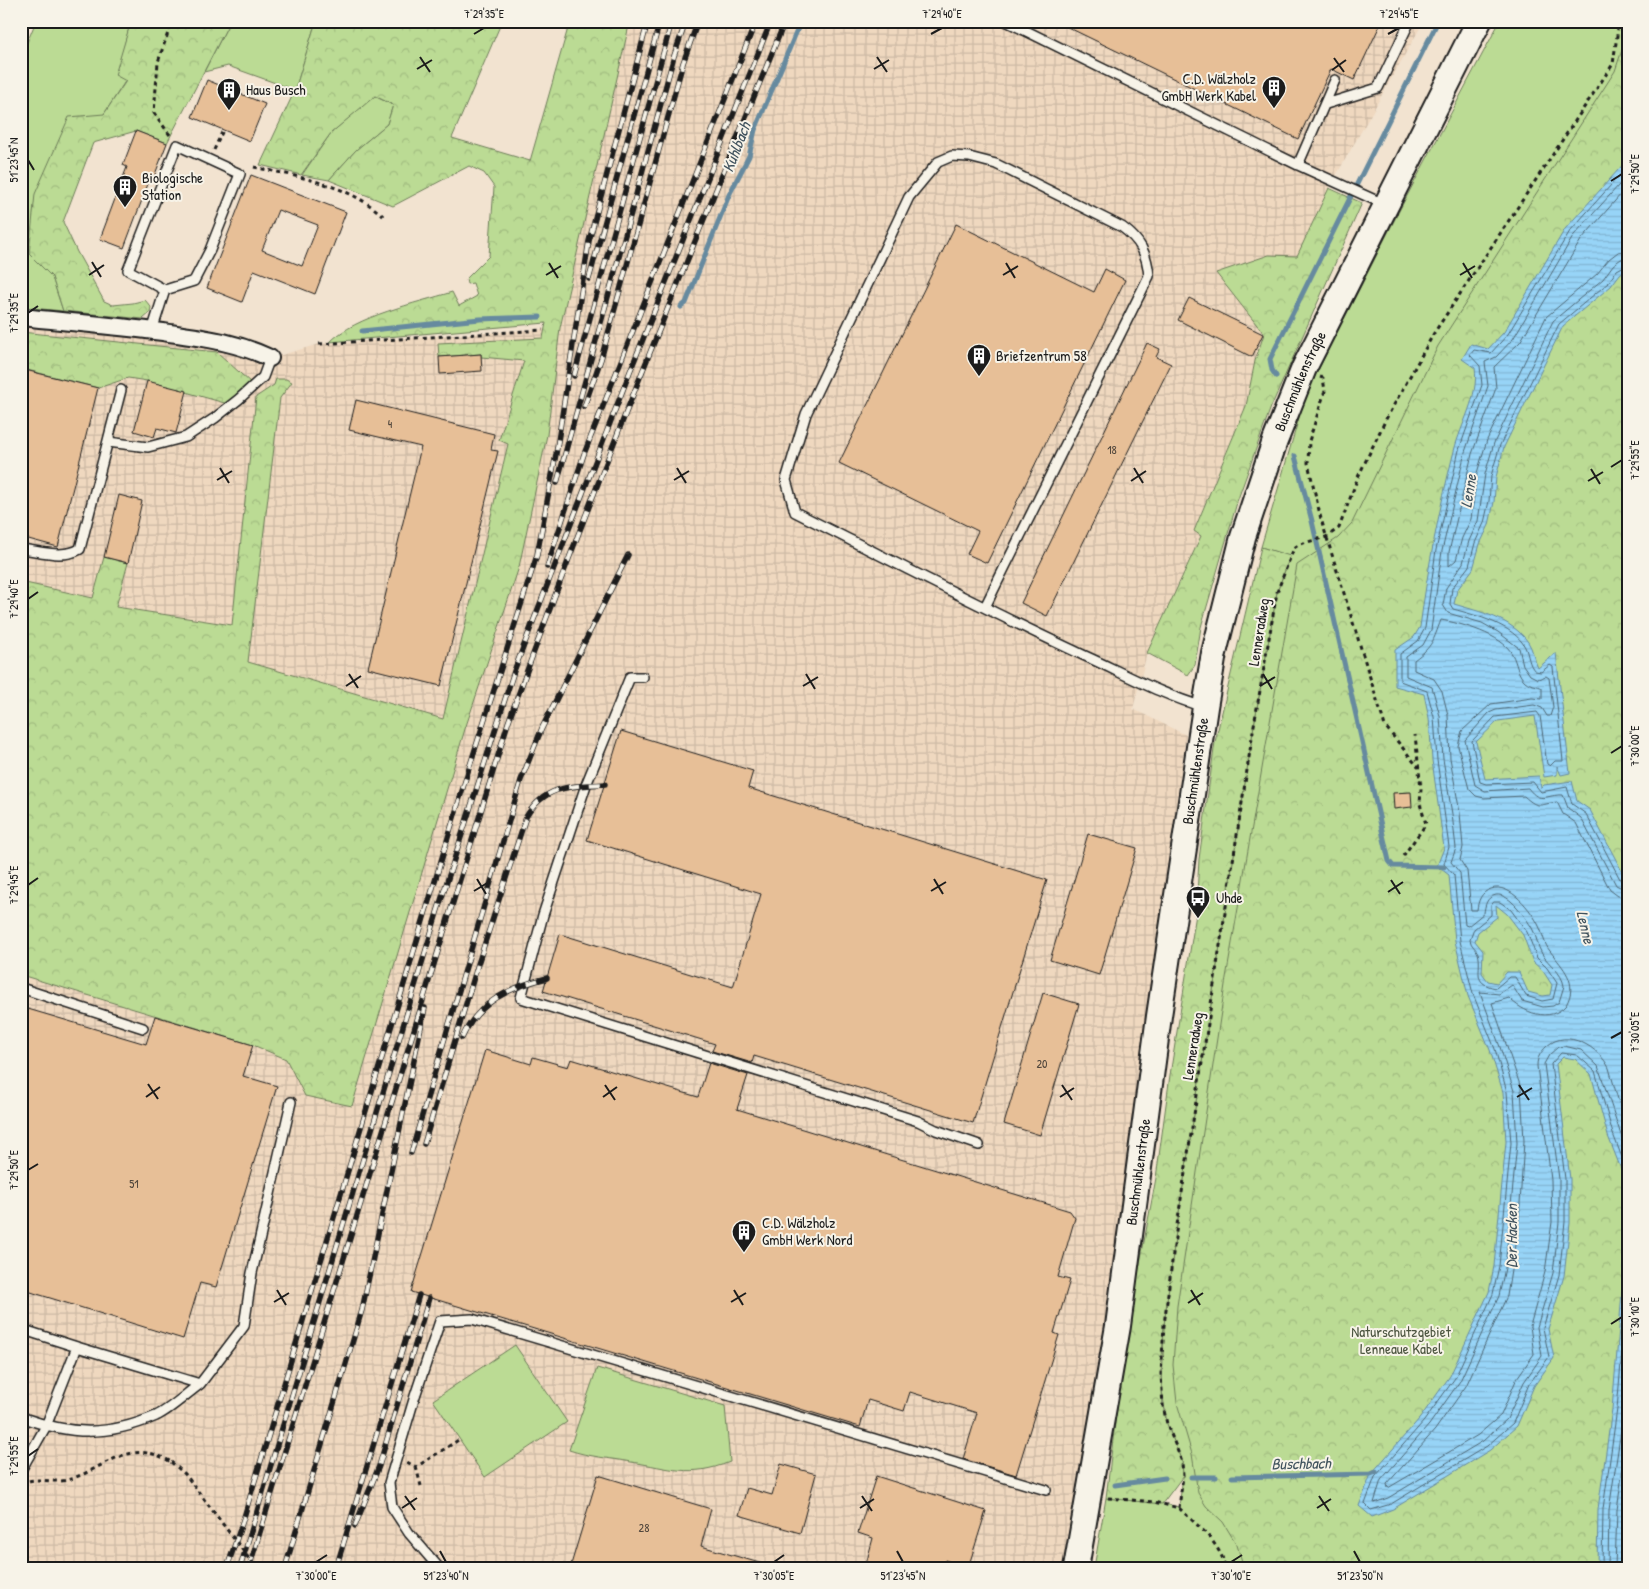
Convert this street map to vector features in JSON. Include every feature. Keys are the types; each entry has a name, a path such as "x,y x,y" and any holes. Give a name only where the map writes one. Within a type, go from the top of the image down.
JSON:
{"street":[{"name":"Buschmühlenstraße","path":"1076,1568 1118,1326 1158,1026 1205,707 1214,653 1243,538 1304,368 1479,21"},
{"path":"21,318 224,340 245,346 270,358"}],"lane":[{"path":"1006,21 1298,165 1386,205"},
{"path":"1326,104 1378,88 1410,21"},
{"path":"1298,165 1335,80"},
{"path":"177,145 210,159 240,174 210,250 194,281 165,290 128,270 177,145"},
{"path":"985,607 1149,276 1148,260 1136,237 1122,227 996,164 969,157 952,156 938,162 909,197 806,414 786,480 795,512 985,607 1177,699 1205,707"},
{"path":"152,331 165,290"},
{"path":"108,442 148,447 186,437 216,418 263,377 270,358"},
{"path":"21,549 72,554 80,549 121,390"},
{"path":"643,677 630,676 586,785 543,915 521,998 918,1121 936,1130 979,1144"},
{"path":"21,988 143,1028"},
{"path":"21,1417 68,1431 105,1431 157,1416 200,1384 244,1326 252,1273 291,1102"},
{"path":"439,1568 409,1533 392,1508 389,1483 440,1321 472,1319 1046,1490"},
{"path":"21,1329 200,1384"},
{"path":"21,1470 46,1426 77,1347"}],"path":[{"path":"172,21 158,62 154,113 177,145"},
{"path":"1326,537 1339,528 1358,477 1386,419 1434,333 1613,64 1619,21"},
{"path":"210,159 223,130"},
{"path":"254,167 328,186 366,202 386,219"},
{"path":"319,344 543,330"},
{"path":"1304,368 1323,378 1325,391 1309,441 1308,462 1326,537 1385,726 1418,768"},
{"name":"Lenneradweg","path":"1179,1508 1183,1476 1182,1462 1168,1424 1161,1374 1174,1238 1253,731 1277,592 1294,548 1300,544 1326,537"},
{"path":"1404,856 1426,824 1420,804 1421,789 1415,735"},
{"path":"416,1467 460,1439"},
{"path":"21,1484 32,1479 47,1482 67,1480 117,1455 154,1454 171,1462 184,1474 256,1568"},
{"path":"396,1456 416,1467 421,1486"},
{"path":"1088,1497 1154,1502 1179,1508 1202,1527 1214,1541 1222,1554 1226,1568"}],"shaded area":[{"path":"626,21 1424,21 1329,188 1298,257 1255,361 1246,406 1194,531 1201,536 1147,653 1133,709 1186,735 1104,1327 1062,1568 21,1568 21,318 124,327 271,358 319,344 560,328"}],"green space":[{"path":"36,21 131,21 116,75 126,80 104,114 29,254 52,277 63,311 21,307 21,57"},
{"path":"131,21 230,21 167,143 136,131 93,143 63,222 104,301 113,305 145,300 151,307 150,313 143,319 63,311 52,277 29,254 35,194 69,117 104,114 126,81 115,75"},
{"path":"230,21 316,21 295,90 228,66 204,72"},
{"path":"316,21 502,21 452,138 530,161 570,21 630,21 560,328 547,435 519,567 465,729 352,1106 305,1096 286,1059 253,1045 21,975 21,582 93,598 104,557 128,563 116,607 232,625 256,397 274,385 276,379 286,379 292,382 280,398 248,662 443,719 508,444 499,440 524,361 481,357 481,354 439,357 438,343 543,338 546,323 330,342 355,325 387,311 452,292 459,306 477,296 473,283 467,284 466,279 489,256 494,187 484,173 469,166 393,206 329,180 356,150 387,124 393,105 375,96 331,133 301,175 260,165 295,90"},
{"name":"Naturschutzgebiet Lenneaue Kabel","path":"1500,21 1628,21 1628,1187 1597,1568 1094,1568 1106,1498 1154,1502 1179,1507 1183,1477 1182,1462 1167,1424 1162,1390 1164,1325 1175,1238 1253,731 1277,592 1290,557 1261,547 1306,394 1400,209"},
{"name":"Naturschutzgebiet Lenneaue Kabel","path":"1628,32 1628,1568 1244,1568 1237,1545 1223,1522 1206,1506 1198,1493 1192,1454 1177,1403 1173,1365 1177,1306 1226,978 1297,565 1338,538 1352,523 1438,346 1615,71"},
{"path":"374,96 393,105 387,124 356,150 329,180 302,175 331,133"},
{"path":"1329,188 1362,203 1271,407 1238,499 1201,627 1195,665 1188,675 1147,653 1201,536 1194,531 1246,406 1255,361 1264,334 1216,273 1269,255 1297,256"},
{"path":"21,332 217,352 251,383 228,404 147,381 128,378 98,388 23,369 21,374"},
{"path":"1261,547 1290,556 1277,592 1253,731 1175,1238 1164,1325 1161,1374 1163,1406 1167,1424 1182,1462 1183,1476 1162,1504 1106,1498 1124,1348 1156,1178 1170,1075 1196,914 1199,859 1215,742"},
{"path":"515,1345 567,1422 485,1477 433,1400"},
{"path":"597,1368 725,1406 730,1462 703,1470 691,1471 592,1456 569,1450"}],"water":[{"path":"1628,159 1628,268 1620,274 1611,286 1563,326 1504,447 1496,477 1494,502 1489,525 1480,544 1473,569 1457,590 1454,604 1484,613 1513,627 1528,642 1538,668 1556,653 1570,773 1561,775 1557,766 1557,775 1544,777 1535,716 1498,721 1476,742 1485,779 1539,776 1541,788 1544,785 1572,781 1577,801 1590,810 1628,883 1628,1187 1608,1136 1591,1074 1575,1059 1563,1057 1556,1064 1570,1179 1570,1223 1564,1276 1548,1329 1554,1358 1534,1386 1517,1426 1490,1450 1393,1509 1372,1517 1359,1506 1371,1474 1420,1418 1450,1376 1489,1292 1494,1266 1506,1142 1503,1092 1490,1050 1468,996 1455,941 1449,875 1437,866 1444,848 1432,760 1429,718 1424,694 1395,686 1395,650 1414,637 1420,627 1430,560 1443,495 1457,441 1472,400 1476,379 1475,368 1462,359 1471,344 1488,349 1504,332 1565,229","holes":["1496,905 1507,914 1523,935 1533,962 1543,971 1552,985 1550,995 1543,996 1528,992 1519,972 1507,972 1497,983 1488,981 1482,973 1483,951 1475,941 1478,932 1497,917"]},
{"path":"1628,1225 1628,1568 1597,1568 1598,1509 1612,1409"}],"building":[{"name":"C.D. Wälzholz GmbH Werk Kabel","path":"1055,21 1382,21 1354,80 1331,69 1298,139"},
{"name":"Haus Busch","path":"207,80 265,104 250,141 192,117"},
{"name":"Biologische Station","path":"136,131 167,143 154,177 151,176 124,248 100,239 127,167 123,165"},
{"path":"251,175 346,212 315,294 254,270 242,302 207,288","holes":["278,210 318,225 302,266 262,250"]},
{"name":"Briefzentrum 58","path":"956,224 1094,292 1105,269 1125,280 987,563 967,554 978,531 839,463"},
{"path":"1189,298 1263,334 1252,357 1178,320"},
{"path":"1147,343 1160,349 1156,357 1171,364 1047,616 1021,603"},
{"path":"481,354 482,371 440,374 439,357"},
{"path":"21,369 98,388 58,547 21,537"},
{"path":"147,381 187,391 176,433 157,428 154,437 134,431"},
{"path":"356,400 494,434 491,450 498,451 441,686 368,668 421,447 349,430"},
{"path":"119,495 142,501 128,563 104,557"},
{"path":"621,731 753,771 748,788 1047,880 973,1123 754,1056 752,1063 712,1051 715,1044 543,991 560,934 733,987 761,894 587,840"},
{"path":"1411,792 1412,807 1394,809 1393,793"},
{"path":"1088,834 1137,848 1099,975 1050,960"},
{"path":"1043,993 1079,1004 1040,1135 1004,1124"},
{"path":"28,1009 146,1044 155,1016 253,1045 243,1076 277,1086 216,1287 200,1283 183,1339 21,1289 21,1030"},
{"name":"C.D. Wälzholz GmbH Werk Nord","path":"485,1050 531,1064 533,1057 568,1067 571,1059 698,1097 709,1063 748,1075 737,1109 1070,1211 1075,1218 1058,1277 1070,1280 1054,1333 1059,1335 1016,1475 963,1459 977,1413 910,1392 904,1411 868,1400 860,1427 411,1292"},
{"path":"781,1464 816,1474 800,1533 739,1515 747,1488 772,1495"},
{"path":"598,1475 711,1509 701,1546 763,1564 762,1568 570,1568"},
{"path":"876,1476 986,1511 968,1568 945,1560 942,1568 865,1568 873,1538 858,1533"}],"waterway":[{"name":"Kuhlbach","path":"681,307 686,303 729,195 749,156 755,130 801,21"},
{"path":"1276,376 1272,370 1270,359 1438,21"},
{"name":"Kuhlbach","path":"362,331 480,319 540,317"},
{"path":"1295,456 1312,521 1389,861 1393,866 1444,867"},
{"name":"Buschbach","path":"1232,1477 1371,1474 1376,1472"},
{"name":"Buschbach","path":"1191,1477 1216,1477"},
{"name":"Buschbach","path":"1115,1485 1165,1478"}],"railway":[{"path":"227,1568 244,1517 465,781 537,555 556,454 589,241 648,21"},
{"path":"589,279 660,21"},
{"path":"574,376 672,21"},
{"path":"557,483 674,56 686,21"},
{"path":"584,407 601,359 683,63 698,21"},
{"path":"547,567 584,454 756,21"},
{"path":"240,1568 437,913 514,671 631,369 771,21"},
{"path":"249,1568 508,723 608,458 785,21"},
{"path":"411,1153 521,780 542,728 628,555"},
{"path":"424,1144 477,967 526,817 533,806 550,793 570,787 605,784"},
{"path":"462,1038 477,1015 497,998 520,986 547,978"},
{"path":"285,1568 362,1310 425,1008"},
{"path":"336,1568 419,1295"},
{"path":"355,1526 379,1466 429,1298"}],"place":[{"name":"C.D. Wälzholz GmbH Werk Kabel","path":"1274,109"},
{"name":"Haus Busch","path":"229,111"},
{"name":"Biologische Station","path":"125,208"},
{"name":"Briefzentrum 58","path":"979,377"},
{"name":"Uhde","path":"1198,919"},
{"name":"C.D. Wälzholz GmbH Werk Nord","path":"744,1253"}],"water label":[{"name":"Lenne","path":"1468,491"},
{"name":"Lenne","path":"1586,927"},
{"name":"Der Hacken","path":"1511,1236"}]}
